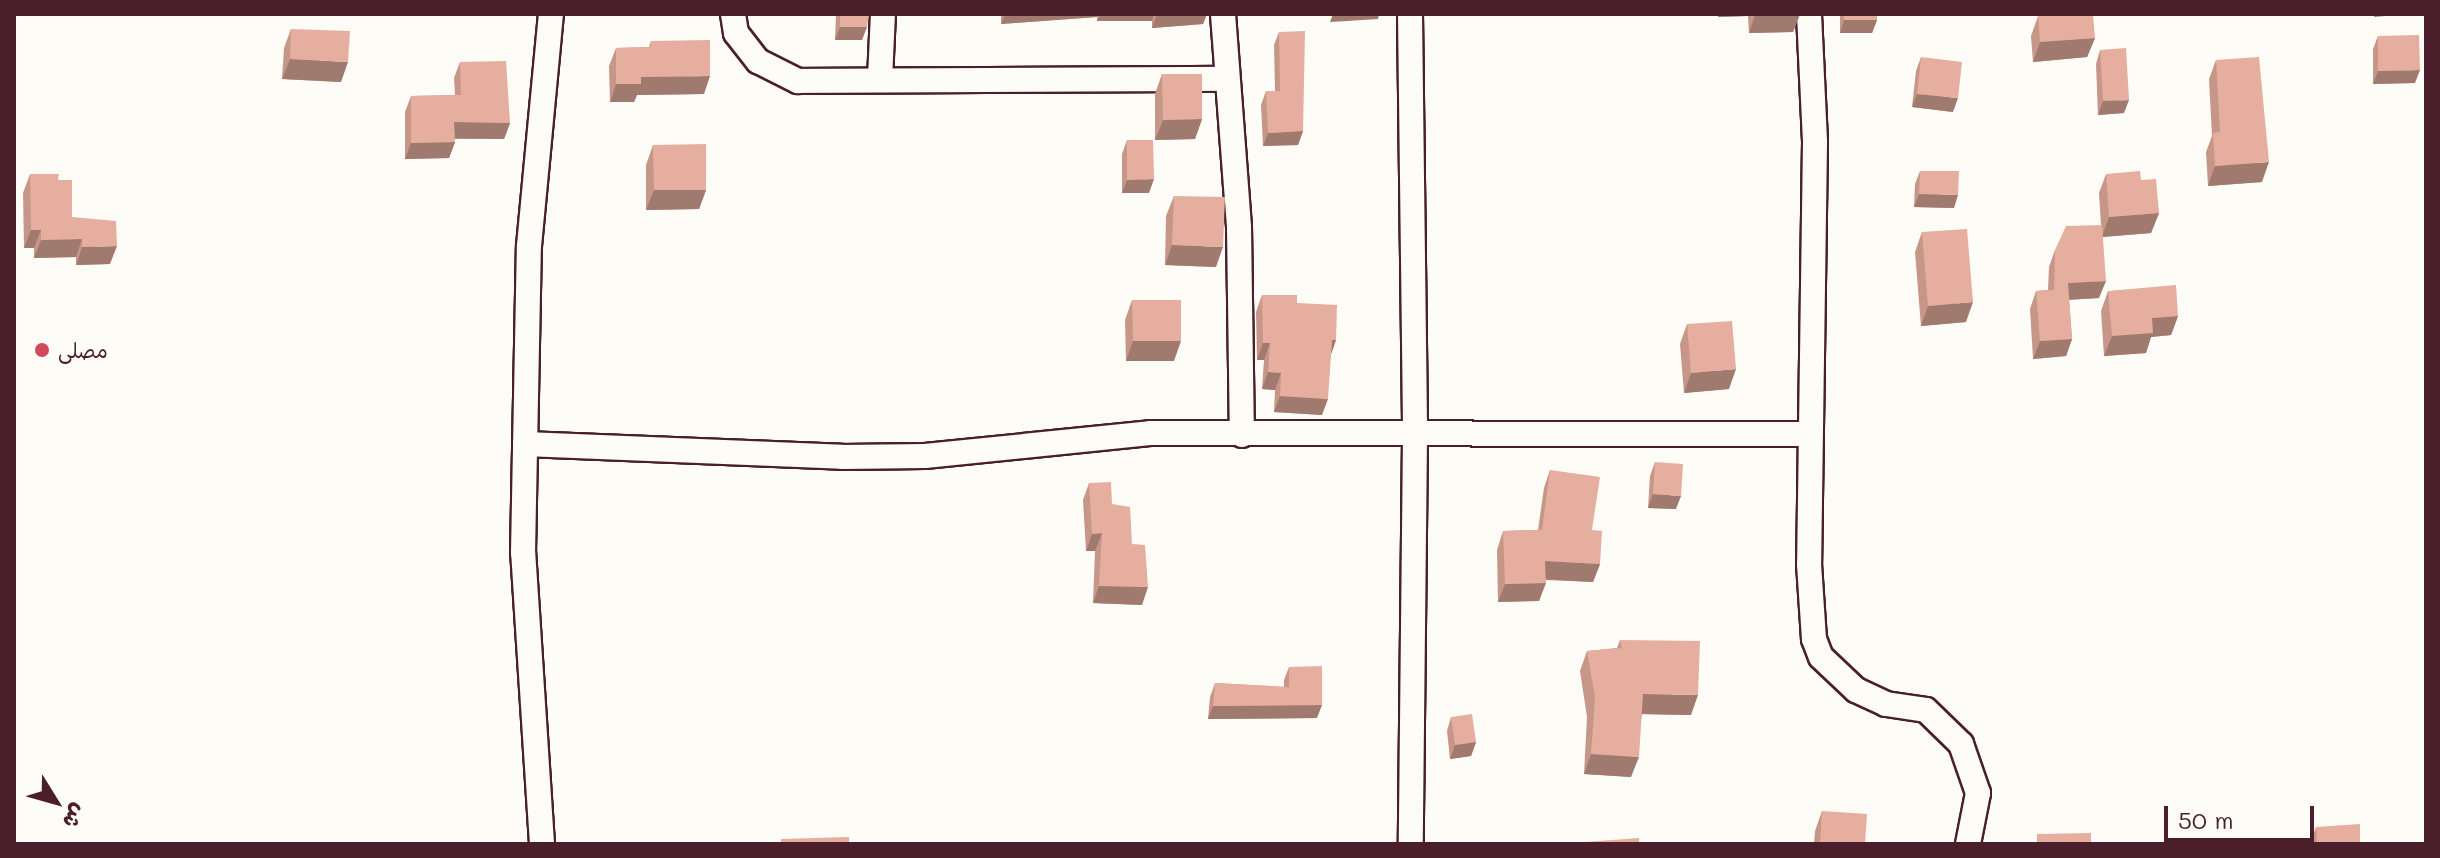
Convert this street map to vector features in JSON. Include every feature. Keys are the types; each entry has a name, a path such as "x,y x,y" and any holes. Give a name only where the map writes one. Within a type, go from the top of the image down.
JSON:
{"street":[{"path":"542,844 523,553 529,246 551,14"},
{"path":"733,14 747,50 781,77 1226,79"},
{"path":"880,79 883,14"},
{"path":"1223,14 1239,227 1242,435"},
{"path":"1410,14 1415,437 1411,844"},
{"path":"1809,14 1815,142 1809,434 1811,619 1821,657 1873,700 1926,710 1950,728 1976,776 1978,806 1968,844"},
{"path":"525,444 925,456 1112,435 1415,437 1809,434"}],"building":[{"path":"840,14 869,14 867,27 840,27"},
{"path":"1844,14 1877,14 1877,20 1844,20"},
{"path":"2093,14 2095,38 2040,42 2038,16"},
{"path":"291,29 350,31 348,62 290,59"},
{"path":"1305,31 1303,131 1268,133 1266,91 1280,91 1279,32"},
{"path":"2419,35 2420,70 2378,71 2378,36"},
{"path":"710,40 710,76 641,77 641,84 616,84 616,48 651,47 651,41"},
{"path":"2126,48 2129,100 2103,101 2100,50"},
{"path":"1921,57 1962,62 1958,98 1917,94"},
{"path":"2259,57 2269,162 2215,166 2213,133 2220,132 2216,60"},
{"path":"506,61 510,123 454,122 455,142 411,143 411,96 461,95 460,62"},
{"path":"1162,74 1202,74 1202,119 1163,120"},
{"path":"1127,140 1153,140 1154,179 1127,180"},
{"path":"706,144 706,190 654,190 653,145"},
{"path":"1920,171 1959,171 1958,195 1919,194"},
{"path":"2140,171 2141,180 2156,179 2159,213 2109,217 2106,174"},
{"path":"30,174 59,174 58,180 72,180 72,217 116,221 117,246 82,247 82,239 41,240 41,230 31,230"},
{"path":"1174,196 1225,197 1223,247 1172,245"},
{"path":"2102,225 2106,281 2068,283 2072,339 2040,341 2036,291 2054,290 2055,250 2066,226"},
{"path":"1967,229 1973,302 1928,306 1922,232"},
{"path":"2176,285 2178,316 2152,318 2153,333 2112,336 2108,291"},
{"path":"1262,295 1297,295 1297,303 1337,305 1328,399 1280,396 1281,373 1268,372 1270,343 1263,343"},
{"path":"1132,300 1181,300 1181,341 1133,341"},
{"path":"1732,321 1736,369 1691,373 1687,324"},
{"path":"1655,462 1683,464 1681,496 1653,494"},
{"path":"1550,470 1600,477 1592,530 1602,531 1600,564 1545,561 1546,583 1505,584 1503,531 1542,530"},
{"path":"1111,482 1112,504 1130,507 1132,544 1145,545 1148,587 1099,586 1102,533 1092,534 1089,483"},
{"path":"1620,640 1700,641 1698,695 1643,694 1639,757 1591,754 1595,697 1587,651 1622,648"},
{"path":"1322,666 1322,705 1213,706 1215,683 1289,687 1289,667"},
{"path":"1472,714 1476,742 1455,745 1451,717"},
{"path":"1822,811 1867,814 1865,844 1820,844"},
{"path":"2360,824 2360,844 2317,844 2316,827"},
{"path":"2091,833 2091,844 2037,844 2037,834"},
{"path":"849,837 849,844 781,844 781,839"},
{"path":"1639,838 1639,844 1585,844 1585,842"}],"place":[{"name":"مصلى","path":"42,350"}]}
